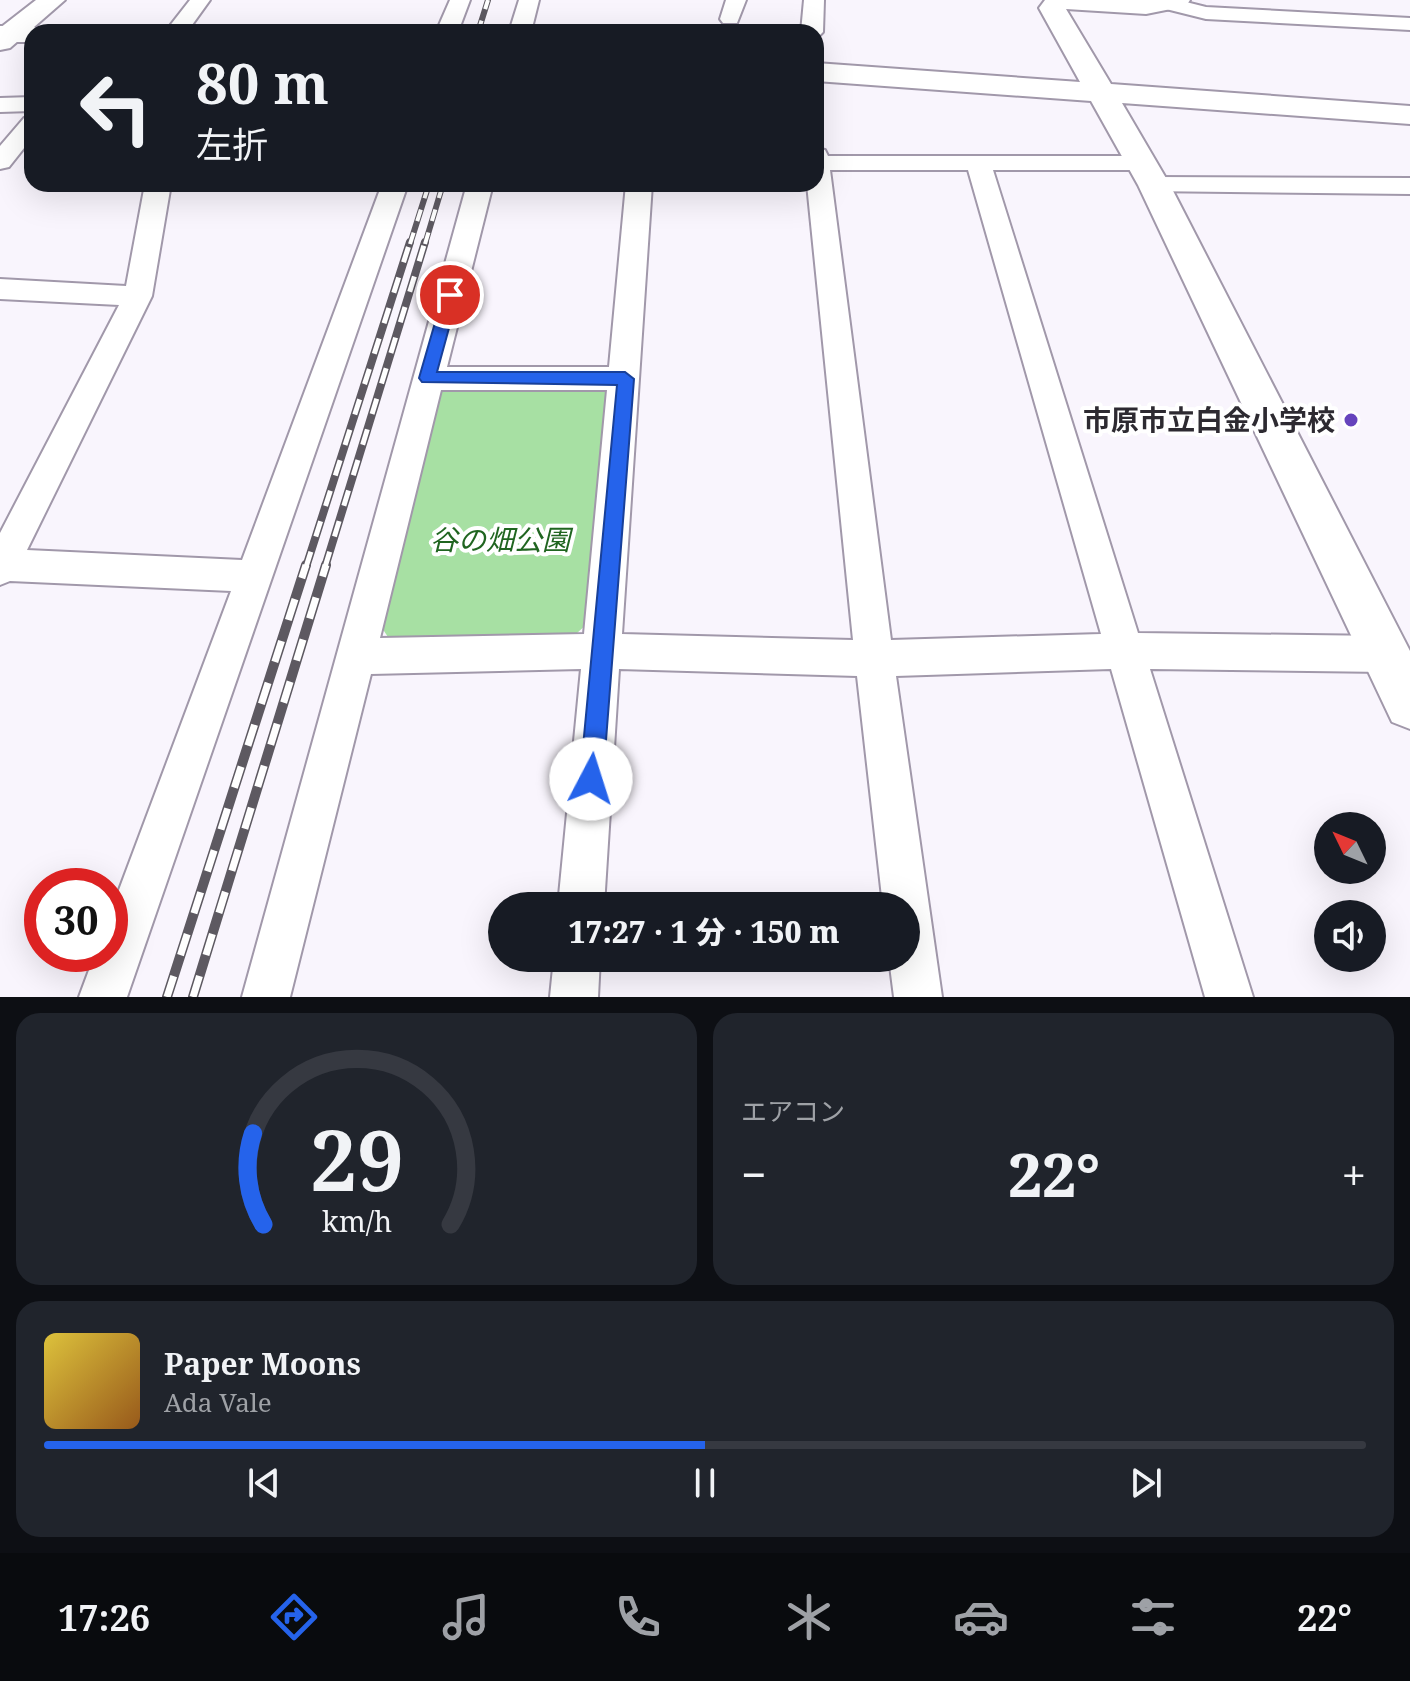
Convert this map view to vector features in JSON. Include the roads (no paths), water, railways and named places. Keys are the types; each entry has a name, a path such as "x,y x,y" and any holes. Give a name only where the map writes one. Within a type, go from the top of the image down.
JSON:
{"street":[{"path":"10,36 52,0"},
{"path":"182,24 200,0"},
{"path":"450,24 460,0"},
{"path":"522,24 529,0"},
{"path":"812,24 814,0"},
{"path":"1410,24 1206,13 1173,2 1146,6 1050,2 1052,13 1103,93 1148,174 1410,704"},
{"path":"824,73 1410,115"},
{"path":"0,105 24,104"},
{"path":"0,162 24,133"},
{"path":"824,163 978,163 1410,186"},
{"path":"978,163 1229,997"},
{"path":"157,192 138,296 1,566 255,576"},
{"path":"103,997 392,192"},
{"path":"266,997 478,192"},
{"path":"582,892 638,192"},
{"path":"819,192 904,892"},
{"path":"0,289 138,296"},
{"path":"428,378 625,379"},
{"path":"358,656 602,651 874,659 1124,651 1385,654"},
{"path":"574,997 576,972"},
{"path":"915,972 918,997"}],"railway":[{"path":"480,24 488,0"},
{"path":"410,244 426,192"},
{"path":"425,244 441,192"},
{"path":"306,567 410,242"},
{"path":"325,567 425,242"},
{"path":"167,997 306,565"},
{"path":"193,997 326,565"}],"place":[{"name":"市原市立白金小学校","path":"1351,420"}],"park label":[{"name":"谷の畑公園","path":"500,540"}]}
